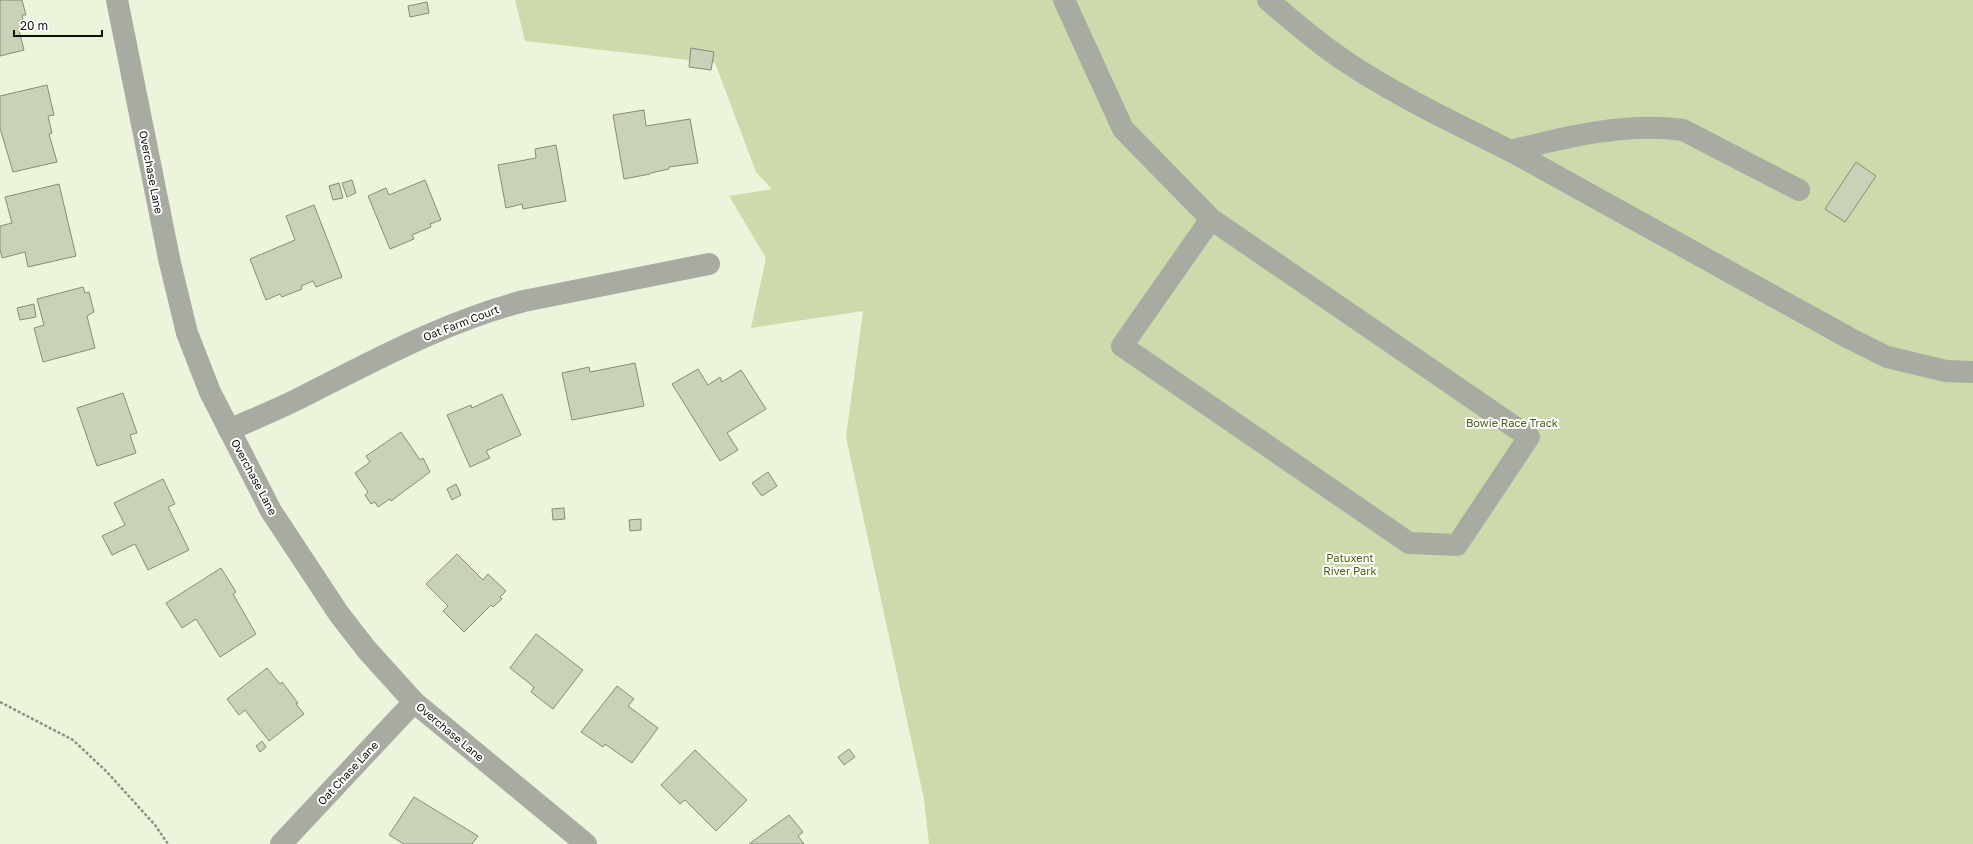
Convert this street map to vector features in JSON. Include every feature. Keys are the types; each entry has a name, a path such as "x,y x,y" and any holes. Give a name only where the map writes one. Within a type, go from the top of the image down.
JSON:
{"street":[{"name":"Overchase Lane","path":"117,0 170,263 188,333 207,386 272,511 331,602 368,650 414,702 586,844"},
{"path":"1064,0 1123,128 1211,218 1529,437 1456,545 1409,543 1122,346 1211,218"},
{"path":"1268,0 1312,38 1356,69 1422,107 1511,151 1849,338 1881,354 1946,371 1973,372"},
{"path":"1511,151 1561,138 1598,132 1666,127 1683,130 1799,190"},
{"name":"Oat Farm Court","path":"229,430 294,401 385,354 494,309 524,301 708,264"},
{"name":"Oat Chase Lane","path":"281,844 414,702"}],"path":[{"path":"0,702 73,740 155,825 168,844"}],"green space":[{"name":"Bowie Race Track","path":"515,0 1973,0 1973,844 929,844 924,799 846,437 863,311 751,328 766,258 729,196 772,189 756,172 715,63 525,41"}],"building":[{"path":"0,0 22,0 26,15 22,15 25,29 19,30 24,50 0,56"},
{"path":"427,2 429,13 410,17 408,6"},
{"path":"691,48 714,52 711,70 689,67"},
{"path":"47,85 54,115 48,116 52,133 49,134 57,162 13,172 0,128 0,96"},
{"path":"644,110 646,126 690,119 698,163 669,167 669,169 624,179 613,115"},
{"path":"556,145 566,201 523,209 522,204 506,208 498,165 536,158 535,149"},
{"path":"1856,162 1876,176 1845,222 1825,209"},
{"path":"352,180 356,193 347,197 342,183"},
{"path":"425,180 441,220 430,224 431,227 412,235 414,239 390,249 368,196 386,188 389,195"},
{"path":"339,183 343,198 333,200 329,186"},
{"path":"59,184 76,256 28,267 25,252 2,258 0,249 0,226 12,223 5,197"},
{"path":"314,205 342,277 316,287 313,281 301,286 302,289 282,297 280,294 266,300 250,259 295,240 286,216"},
{"path":"83,287 85,293 89,292 94,312 87,316 95,348 43,362 34,328 44,325 37,299"},
{"path":"34,304 36,317 20,320 17,308"},
{"path":"635,363 644,406 572,420 562,373 589,367 590,372"},
{"path":"698,369 708,385 720,377 722,382 741,370 766,409 727,433 738,450 720,461 672,384"},
{"path":"123,393 137,433 130,435 136,453 97,466 77,408"},
{"path":"502,394 521,435 486,451 490,458 470,467 447,415 471,405 472,408"},
{"path":"401,432 420,460 423,458 430,472 391,501 390,499 378,507 375,502 371,504 365,495 368,492 355,473 370,462 366,456"},
{"path":"768,472 777,486 762,496 752,483"},
{"path":"163,479 175,504 168,507 189,550 148,570 135,544 112,555 102,536 125,525 114,503"},
{"path":"456,484 461,495 452,500 447,489"},
{"path":"564,508 565,519 553,520 552,509"},
{"path":"641,519 641,530 630,531 629,520"},
{"path":"457,554 483,580 488,574 506,591 500,597 502,599 493,607 491,605 464,632 443,611 448,606 426,584"},
{"path":"221,568 236,592 233,594 256,634 220,657 196,619 182,628 166,603"},
{"path":"536,634 583,670 553,709 531,692 534,687 510,668"},
{"path":"267,668 280,684 282,682 298,703 296,704 304,714 269,741 245,710 239,715 227,699"},
{"path":"617,686 634,699 628,706 658,728 632,763 605,744 603,747 581,732"},
{"path":"262,741 266,747 260,752 256,746"},
{"path":"849,749 855,757 844,765 838,757"},
{"path":"695,750 747,800 716,831 685,800 680,804 661,785"},
{"path":"414,797 478,836 472,844 404,844 389,835"},
{"path":"789,815 803,832 798,836 804,844 749,844"}],"park label":[{"name":"Patuxent River Park","path":"1350,564"}]}
